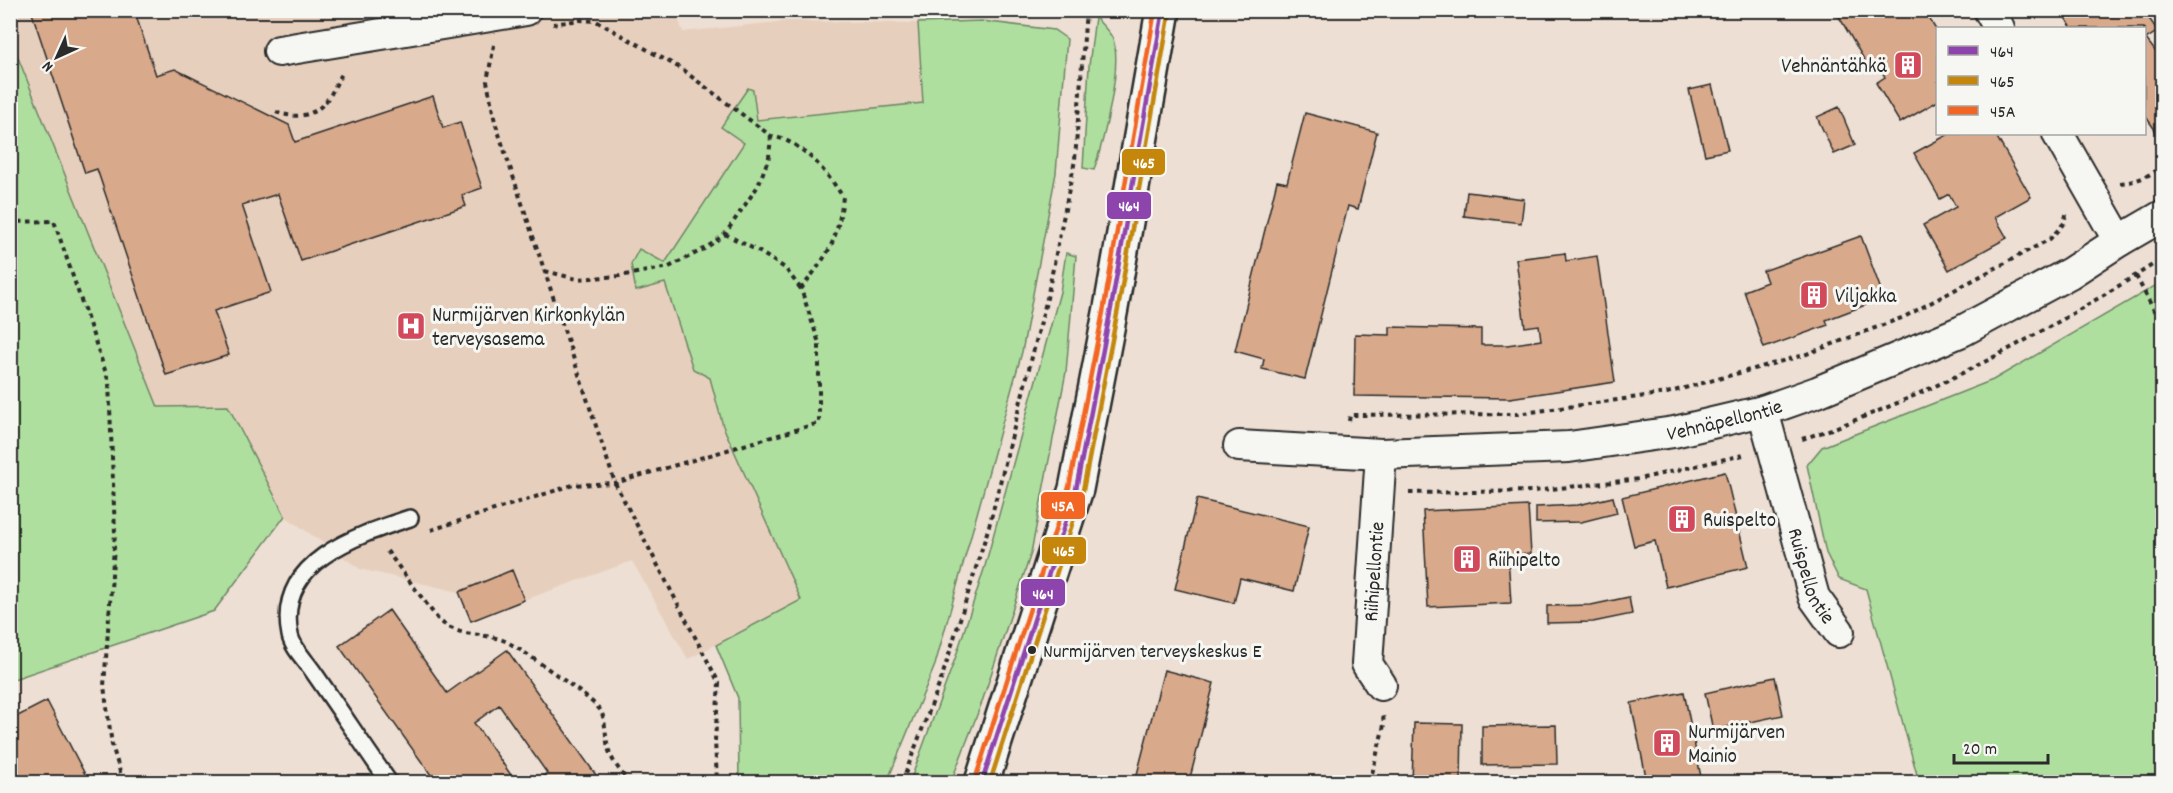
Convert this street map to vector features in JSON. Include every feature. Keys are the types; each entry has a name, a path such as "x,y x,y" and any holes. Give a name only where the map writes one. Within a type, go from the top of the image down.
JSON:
{"main road":[{"path":"982,783 1076,489 1111,308 1163,10"}],"street":[{"path":"1989,10 1998,27"},
{"path":"279,51 527,16"},
{"path":"2059,135 2119,241"},
{"name":"Vehnäpellontie","path":"1239,446 1381,454 1569,447 1674,432 1763,411 1817,392 1962,331 2070,273 2163,216"},
{"name":"Ruispellontie","path":"1763,411 1814,597 1839,632"},
{"name":"Riihipellontie","path":"1380,685 1367,664 1381,454"}],"lane":[{"path":"389,783 290,638 288,608 301,576 324,556 358,536 410,518"}],"path":[{"path":"902,783 941,680 989,526 1047,298 1075,160 1086,10"},
{"path":"717,783 715,740 719,683 615,483 495,122 487,81 496,33 527,16 596,21 680,68 771,136 784,138 807,154 830,176 843,197 839,226 829,253 801,289"},
{"path":"276,112 298,118 322,106 330,97 341,74 349,66"},
{"path":"544,271 577,279 620,276 669,267 706,248 725,234 758,186 769,157 771,136"},
{"path":"1350,415 1517,414 1667,393 1804,355 1904,317 2050,239 2064,223 2068,204 2111,183 2131,182 2150,176 2163,166"},
{"path":"10,222 54,221 109,382 115,533 104,686 112,746 123,783"},
{"path":"427,532 573,486 615,483 819,423 819,343 801,289 785,268 758,250 725,234"},
{"path":"2135,276 2163,326"},
{"path":"377,529 388,553 445,627 455,632 506,641 588,696 601,710 607,745 612,759 628,783"},
{"path":"388,553 397,547"},
{"path":"1370,783 1384,725 1380,685"},
{"path":"2149,783 2163,776"}],"shaded area":[{"name":"Nurmijärven Kirkonkylän terveysasema","path":"11,10 675,10 683,32 787,21 918,23 927,109 710,377 723,426 801,600 688,659 632,561 524,600 512,570 459,592 360,569 285,516 228,406 158,407 11,40"}],"green space":[{"path":"1095,17 1113,39 1116,67 1111,104 1094,170 1083,168 1089,66"},
{"path":"982,21 1054,30 1067,39 1056,173 1022,352 935,665 887,782 739,782 738,698 716,645 801,600 723,426 710,378 693,369 665,283 636,291 631,264 639,249 665,263 744,143 721,127 748,88 753,90 757,120 923,103 918,23"},
{"path":"11,40 158,407 228,406 285,516 214,611 11,680"},
{"path":"1066,253 1076,256 1066,372 1031,553 982,702 951,782 916,782 912,776 956,656 985,566 1060,292"},
{"path":"2160,283 2162,288 2162,782 1919,782 1866,589 1839,579 1826,553 1807,465 1822,447 1993,380"}],"building":[{"path":"31,10 134,10 156,75 175,69 289,125 295,142 433,96 443,128 460,122 482,188 462,195 466,206 301,261 278,194 242,205 271,292 214,311 229,355 166,375 97,169 85,173"},
{"name":"Vehnäntähkä","path":"1846,10 1924,10 1936,30 1936,102 1900,123 1876,83 1885,77 1877,63 1869,68 1838,15"},
{"path":"2060,10 2143,10 2158,31 2146,39 2146,27 2071,27"},
{"path":"2146,39 2162,60 2162,140 2146,117"},
{"path":"1712,85 1728,150 1705,155 1689,90"},
{"path":"1839,107 1855,145 1834,154 1817,117"},
{"path":"1305,113 1377,132 1358,209 1348,206 1305,379 1262,369 1264,359 1235,351 1277,181 1287,183"},
{"path":"1947,135 1996,135 2031,197 1995,217 2007,238 1949,270 1923,225 1956,207 1949,194 1940,199 1914,153"},
{"path":"1467,192 1524,199 1521,223 1464,216"},
{"name":"Viljakka","path":"1861,236 1884,298 1826,320 1828,325 1764,348 1744,291 1767,282 1763,271"},
{"path":"1565,253 1566,261 1597,256 1615,382 1510,398 1354,396 1355,334 1390,335 1390,327 1481,329 1481,345 1507,345 1541,340 1539,325 1525,327 1516,259"},
{"name":"Ruispelto","path":"1725,472 1748,567 1666,587 1655,541 1634,546 1622,497"},
{"path":"1613,497 1617,513 1581,522 1536,523 1536,507 1578,505"},
{"path":"1197,499 1309,526 1294,591 1240,578 1234,603 1175,589"},
{"name":"Riihipelto","path":"1528,506 1531,554 1508,555 1511,603 1428,607 1423,511"},
{"path":"512,570 524,600 471,621 459,592"},
{"path":"1629,597 1632,614 1593,622 1547,623 1547,606 1591,605"},
{"path":"389,610 447,693 507,650 601,782 534,782 547,773 499,705 474,723 516,782 436,782 339,646"},
{"path":"1164,670 1214,683 1189,782 1135,782"},
{"path":"1775,677 1783,715 1713,730 1705,693"},
{"name":"Nurmijärven Mainio","path":"1684,692 1702,782 1647,782 1631,703"},
{"path":"47,701 89,782 21,782 10,763 10,720"},
{"path":"1414,723 1462,724 1461,782 1412,782"},
{"path":"1556,725 1557,764 1482,765 1482,726"}],"transit line":[{"name":"45A","path":"975,780 1069,487 1104,307 1155,10"},
{"name":"464","path":"982,782 1076,489 1111,308 1163,10"},
{"name":"465","path":"990,782 1083,490 1118,309 1170,11"}],"place":[{"name":"Vehnäntähkä","path":"1908,65"},
{"name":"Viljakka","path":"1814,295"},
{"name":"Nurmijärven Kirkonkylän terveysasema","path":"411,326"},
{"name":"Ruispelto","path":"1682,519"},
{"name":"Riihipelto","path":"1467,559"},
{"name":"Nurmijärven terveyskeskus E","path":"1032,650"},
{"name":"Nurmijärven Mainio","path":"1667,743"}]}
